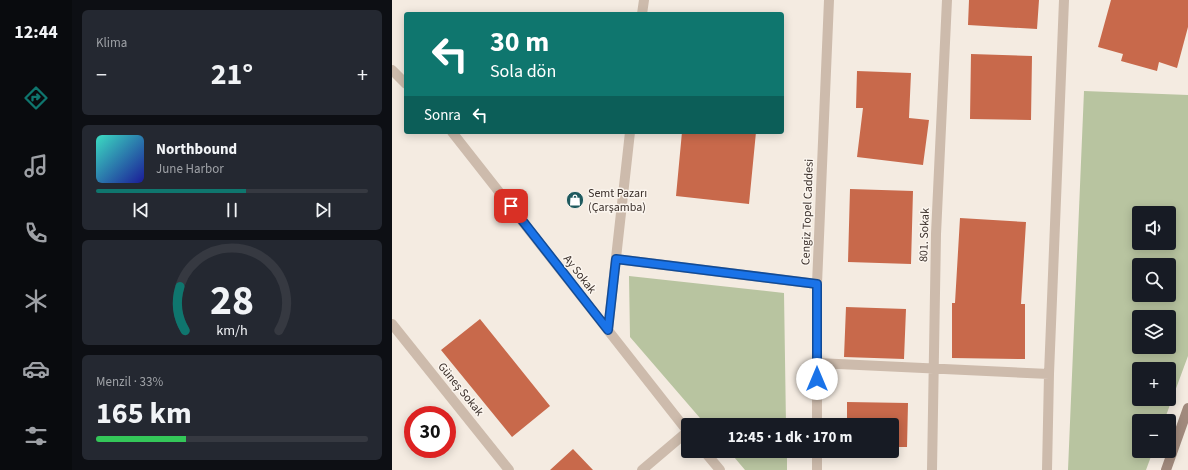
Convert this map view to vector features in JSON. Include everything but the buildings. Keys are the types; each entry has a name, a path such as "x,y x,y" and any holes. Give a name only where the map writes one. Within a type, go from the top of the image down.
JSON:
{"main road":[{"path":"1166,470 1188,408"}],"street":[{"path":"642,12 644,0"},
{"name":"Cengiz Topel Caddesi","path":"817,418 817,284 830,0"},
{"name":"801. Sokak","path":"932,470 936,234 947,0"},
{"path":"1047,470 1049,374 1064,0"},
{"path":"392,70 404,82"},
{"name":"Ay Sokak","path":"454,134 681,422"},
{"path":"608,330 630,134"},
{"path":"616,259 817,284"},
{"name":"Güneş Sokak","path":"392,324 509,470"},
{"path":"817,363 1049,374"},
{"path":"642,470 681,437"},
{"path":"710,458 720,470"},
{"path":"816,470 817,458"}],"green space":[{"path":"1084,91 1188,95 1188,356 1176,388 1176,362 1132,362 1132,406 1170,406 1167,414 1132,414 1132,458 1150,458 1146,470 1068,470"},
{"path":"629,276 784,293 786,418 700,418 630,337"},
{"path":"735,458 787,458 787,470 745,470"}],"place":[{"name":"Semt Pazarı (Çarşamba)","path":"575,200"}],"route":[{"path":"511,206 608,330 616,259 817,284 817,379"}]}
